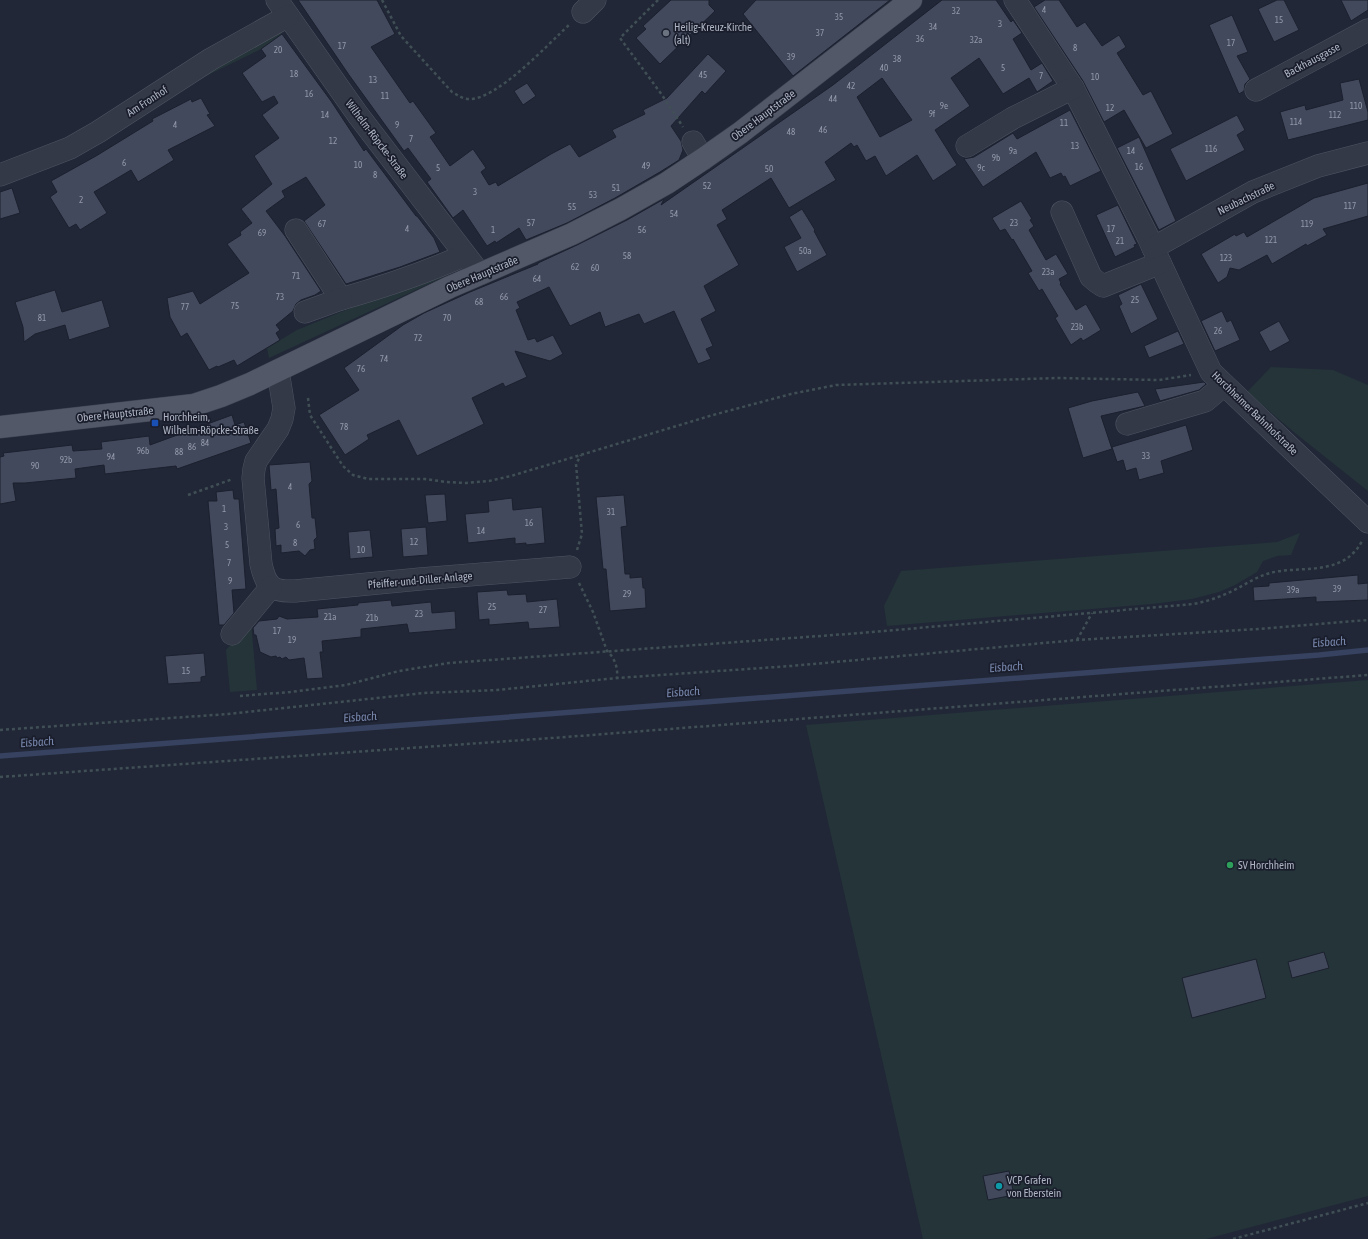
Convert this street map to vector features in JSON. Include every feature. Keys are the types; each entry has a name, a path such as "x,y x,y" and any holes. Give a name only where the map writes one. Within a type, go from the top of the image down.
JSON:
{"main road":[{"name":"Obere Hauptstraße","path":"0,427 194,405 222,396 424,299 572,234 607,217 668,183 698,151 747,128 911,0"}],"street":[{"name":"Horchheimer Bahnhofstraße","path":"1015,0 1073,88 1218,378 1368,522"},
{"name":"Am Fronhof","path":"0,176 70,148 105,128 211,59 283,8"},
{"name":"Wilhelm-Röpcke-Straße","path":"283,8 367,127 480,274"},
{"name":"Backhausgasse","path":"1256,90 1368,30"},
{"path":"967,146 1013,118 1073,88"},
{"name":"Neubachstraße","path":"1157,255 1253,192 1318,166 1368,154"},
{"path":"1062,212 1091,277 1103,286 1157,255"},
{"path":"296,230 340,299"},
{"path":"305,312 437,267 465,255"},
{"path":"232,634 272,587 263,576 261,564 253,472 256,461 278,429 282,419 284,408 278,370"},
{"path":"1127,424 1205,401 1218,378"},
{"name":"Pfeiffer-und-Diller-Anlage","path":"272,587 281,592 570,567"}],"path":[{"path":"382,0 401,36 452,92 462,98 470,99 486,95 513,76 589,6"},
{"path":"658,0 620,38 662,95 698,151"},
{"path":"308,398 310,416 343,466 353,475 368,480 425,479 466,483 489,481 548,465 713,415 791,394 836,385 1058,378 1159,380 1184,377 1218,378"},
{"path":"570,567 582,534 576,464 582,454"},
{"path":"188,495 253,472"},
{"path":"240,696 346,685 424,666 929,627 1193,604 1207,601 1229,593 1246,583 1270,573 1332,565 1352,555 1361,544 1368,522"},
{"path":"587,599 607,651 612,656 616,665 617,678"},
{"path":"1077,640 1093,612"},
{"path":"0,730 228,714 424,693 497,690 617,678 792,666 1077,640 1250,630 1368,620"},
{"path":"0,777 550,738 1368,675"},
{"path":"1233,1239 1368,1203"}],"shaded area":[{"path":"279,30 282,34 261,49 200,79"},
{"path":"446,269 449,273 446,276 269,358 267,348 297,330"},
{"path":"1271,367 1333,370 1368,385 1368,491 1295,433 1247,392"},
{"path":"1300,533 1291,555 1277,556 1263,561 1257,572 1235,585 1219,592 1192,599 1152,604 887,626 884,606 901,571 1277,542"},
{"path":"251,622 257,690 230,692 226,650"},
{"path":"1368,680 1368,1196 1206,1239 923,1239 806,725"}],"building":[{"path":"298,0 377,0 395,34 371,47 410,103 413,101 436,133 430,137 450,166 473,149 486,168 481,172 489,185 496,182 498,186 570,144 579,157 616,137 612,130 645,114 643,110 667,98 708,54 726,71 705,94 702,91 671,126 681,141 683,150 679,160 615,198 567,223 526,240 519,228 496,243 495,241 487,246 463,210 453,218 427,182 431,179 408,148 404,151 349,75"},
{"name":"Heilig-Kreuz-Kirche (alt)","path":"671,0 709,0 709,5 715,11 660,64 636,38 646,29 643,26"},
{"path":"756,0 890,0 793,76 743,14"},
{"path":"942,0 996,0 1011,22 1013,20 1022,33 1013,39 1031,70 1042,63 1053,81 1037,92 1029,78 1003,94 979,58 951,78 970,106 935,130 957,165 933,181 917,155 886,176 875,156 866,161 857,145 854,147 851,143 825,162 836,180 789,208 771,178 722,210 727,219 717,225 739,265 704,286 716,311 701,319 713,346 706,349 711,359 698,364 674,311 644,324 639,314 605,327 600,312 570,326 549,287 517,302 520,308 516,310 528,340 535,338 537,342 553,335 563,354 550,361 515,351 527,377 505,387 503,383 472,398 484,424 417,456 399,420 367,435 369,439 345,455 319,415 359,390 344,368 403,325 424,313 538,264 627,220 664,199 661,205 833,85","holes":["882,78 912,120 880,137 857,97"]},
{"path":"1045,0 1059,0 1077,27 1085,22 1102,46 1119,35 1126,47 1117,53 1143,95 1151,91 1173,134 1146,148 1124,110 1104,122 1083,81 1034,7"},
{"path":"1277,0 1284,0 1299,30 1274,42 1258,9"},
{"path":"1341,0 1368,0 1368,10 1351,21"},
{"path":"1232,15 1248,52 1237,56 1250,79 1245,84 1244,91 1239,94 1209,25"},
{"path":"282,34 331,101 364,151 366,149 434,238 440,252 400,267 346,284 304,221 325,205 306,177 282,191 285,197 266,211 285,236 321,291 301,300 296,304 293,311 276,325 280,330 276,333 280,340 237,366 234,360 209,370 187,333 181,337 170,317 167,298 193,291 200,304 249,273 227,244 241,235 240,232 252,223 241,209 272,184 254,156 279,138 262,115 278,103 274,96 262,102 242,73 266,56 261,49"},
{"path":"1359,79 1368,112 1368,120 1288,140 1280,112 1305,105 1306,110 1343,100 1340,83"},
{"path":"527,83 536,96 523,105 514,91"},
{"path":"201,98 210,114 207,115 215,126 168,150 174,160 138,182 131,170 94,192 107,213 80,230 76,224 69,228 50,197 57,192 51,181 96,156 153,121 152,119 191,99 192,102"},
{"path":"1070,110 1101,171 1070,186 1065,176 1063,177 1061,173 1050,178 1036,152 983,187 964,159 974,157 1013,133 1017,139"},
{"path":"1237,115 1245,130 1237,135 1245,150 1186,181 1170,149"},
{"path":"1139,137 1176,221 1159,230 1117,148"},
{"path":"1368,183 1368,216 1323,229 1327,235 1307,246 1306,244 1272,264 1267,255 1239,270 1230,268 1227,277 1218,283 1201,254 1235,234 1236,236 1244,232 1247,237 1314,198"},
{"path":"12,188 20,213 0,219 0,192"},
{"path":"1021,201 1032,219 1030,220 1034,226 1029,230 1046,260 1056,254 1068,274 1059,279 1060,284 1076,310 1086,304 1101,330 1083,341 1081,338 1071,345 1055,318 1058,316 1042,289 1039,291 1028,273 1032,271 1013,239 1012,240 1005,229 1000,231 992,218"},
{"path":"1118,205 1137,244 1134,245 1135,247 1115,257 1096,215"},
{"path":"802,209 815,230 814,231 827,255 797,272 784,247 801,238 789,217"},
{"path":"1141,284 1158,319 1131,334 1119,306 1122,304 1118,295"},
{"path":"55,290 62,312 102,300 110,327 69,340 65,325 35,334 24,342 23,327 15,302"},
{"path":"1222,311 1227,322 1231,320 1240,340 1215,351 1201,321"},
{"path":"1279,321 1290,341 1270,352 1259,332"},
{"path":"1178,331 1184,344 1149,358 1144,346"},
{"path":"1204,382 1206,384 1199,390 1160,401 1155,389"},
{"path":"1138,392 1145,406 1101,416 1112,449 1083,458 1068,408 1092,401"},
{"path":"232,415 235,425 244,422 251,443 177,469 176,466 105,474 104,465 75,469 76,478 13,483 16,501 0,504 0,457 4,456 3,453 72,445 73,451 102,449 101,442 149,436 150,445"},
{"path":"1186,425 1193,450 1161,461 1164,473 1139,480 1136,468 1126,471 1123,460 1117,462 1112,447"},
{"path":"310,462 312,481 309,484 312,518 315,518 317,537 314,540 315,549 310,550 305,556 299,551 281,553 281,545 276,546 275,529 279,528 276,489 271,490 269,465"},
{"path":"233,490 234,499 239,499 246,589 232,590 234,613 224,625 219,625 208,501 217,501 216,492"},
{"path":"445,494 447,521 428,523 425,495"},
{"path":"624,495 627,526 621,527 625,574 630,574 630,578 642,577 643,588 645,588 646,608 610,611 606,569 603,569 596,497"},
{"path":"512,498 513,510 542,507 545,543 526,545 526,543 515,544 515,538 468,543 465,514 489,512 488,501"},
{"path":"426,527 428,555 403,557 401,529"},
{"path":"370,530 373,557 350,559 348,532"},
{"path":"1358,575 1358,584 1368,583 1368,600 1316,602 1316,597 1254,601 1253,587 1269,586 1269,583"},
{"path":"507,590 508,595 526,594 527,602 557,599 560,627 529,629 528,622 489,625 489,619 479,620 477,592"},
{"path":"391,600 392,606 431,602 432,613 455,611 456,629 409,633 407,624 361,629 361,637 322,641 323,652 320,652 323,678 307,679 304,658 289,660 286,657 282,659 280,657 277,658 276,656 271,657 260,652 256,635 254,635 253,628 259,621 277,619 279,616 287,619 318,617 317,609"},
{"path":"204,653 206,676 201,677 201,682 168,684 165,656"},
{"path":"1324,952 1329,968 1292,978 1288,962"},
{"path":"1256,959 1266,998 1192,1018 1182,978"},
{"name":"VCP Grafen von Eberstein","path":"1009,1171 1014,1195 988,1200 983,1176"}],"waterway":[{"name":"Eisbach","path":"0,756 1368,650"}],"place":[{"name":"Heilig-Kreuz-Kirche (alt)","path":"666,33"},
{"name":"Horchheim, Wilhelm-Röpcke-Straße","path":"155,423"},
{"name":"SV Horchheim","path":"1230,865"},
{"name":"VCP Grafen von Eberstein","path":"999,1186"}]}
